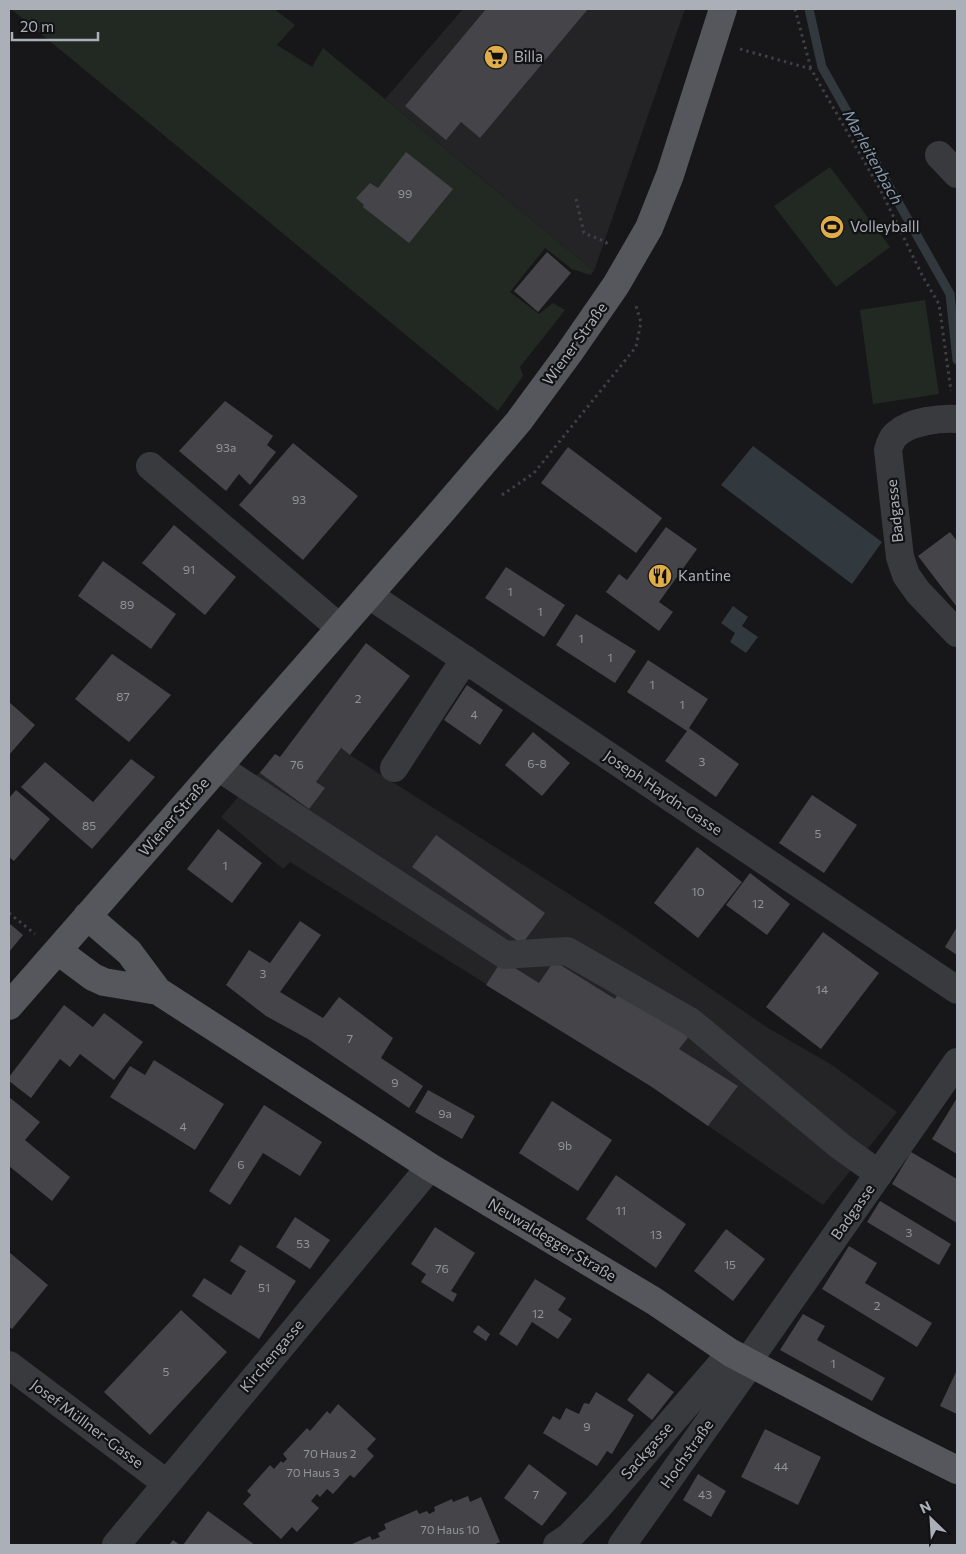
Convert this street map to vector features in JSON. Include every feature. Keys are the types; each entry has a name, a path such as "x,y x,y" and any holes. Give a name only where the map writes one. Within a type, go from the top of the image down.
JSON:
{"main road":[{"name":"Wiener Straße","path":"9,1006 519,421 575,346 634,256 649,228 670,175 723,9"},
{"name":"Neuwaldegger Straße","path":"87,916 129,952 158,991 430,1167 654,1301 743,1359 957,1470"},
{"name":"Neuwaldegger Straße","path":"58,951 93,977 104,982 158,991"}],"street":[{"name":"Badgasse","path":"951,418 905,428 891,440 888,450 900,556 906,575 918,592 957,633"},
{"path":"150,466 340,628"},
{"name":"Joseph Haydn-Gasse","path":"369,595 957,990"},
{"path":"394,768 465,659"},
{"path":"218,767 505,955 567,951 691,1022 840,1146 879,1174"},
{"name":"Badgasse","path":"743,1359 879,1174 957,1062"},
{"name":"Kirchengasse","path":"116,1545 430,1167"},
{"name":"Sackgasse","path":"557,1545 569,1537 743,1359"},
{"name":"Hochstraße","path":"622,1545 743,1359"},
{"name":"Josef Müllner-Gasse","path":"9,1365 166,1484"}],"path":[{"path":"795,9 811,69 880,189 923,277 939,304 952,397 951,418"},
{"path":"713,41 811,69"},
{"path":"576,199 584,233 606,242"},
{"path":"502,495 534,473 636,347 642,322 636,305"}],"shaded area":[{"path":"11,9 274,9 295,25 277,45 312,67 323,48 594,271 590,275 572,269 545,248 510,292 539,314 553,303 565,310 520,367 523,376 498,411"},
{"path":"463,9 685,9 594,271 385,99"},
{"name":"Volleyballl","path":"830,167 890,247 836,287 774,206"},
{"path":"925,300 939,394 873,404 860,310"},
{"path":"753,446 882,542 852,584 721,485"},
{"path":"733,606 748,617 742,626 758,637 746,653 730,642 735,633 721,623"},
{"path":"306,722 350,755 624,929 768,1028 832,1065 897,1112 823,1205 652,1087 290,862 283,869 221,817 275,754 280,757"}],"building":[{"name":"Billa","path":"486,9 588,9 480,138 461,122 446,140 405,106"},
{"path":"406,152 453,189 409,243 363,207 364,205 356,198 370,183 378,188"},
{"path":"547,252 571,273 538,312 514,291"},
{"path":"225,401 273,436 267,445 276,452 250,485 239,474 226,491 179,451"},
{"path":"293,443 358,496 303,560 239,505"},
{"path":"568,447 662,518 636,553 541,483"},
{"path":"174,525 236,577 205,615 142,563"},
{"path":"666,527 697,549 659,602 673,612 659,631 606,592 619,574 627,580"},
{"path":"950,532 957,541 957,607 918,556"},
{"path":"103,561 176,614 151,649 78,596"},
{"path":"506,567 565,605 544,637 485,598"},
{"path":"576,614 636,651 615,683 556,645"},
{"path":"366,643 410,676 350,755 341,748 316,782 325,788 309,809 260,773 275,754 280,757"},
{"path":"112,654 171,695 129,742 75,699"},
{"path":"648,660 708,699 689,728 739,764 716,797 665,761 687,731 627,692"},
{"path":"467,685 503,710 480,745 444,720"},
{"path":"9,702 35,725 9,755"},
{"path":"533,732 570,763 542,796 505,765"},
{"path":"131,759 155,777 92,849 21,787 45,762 93,802"},
{"path":"16,790 50,819 14,861 9,857 9,798"},
{"path":"812,795 857,825 824,873 779,843"},
{"path":"218,829 262,863 232,903 187,869"},
{"path":"436,835 545,913 522,944 412,867"},
{"path":"697,847 742,882 698,938 654,903"},
{"path":"750,873 790,904 767,935 726,905"},
{"path":"300,921 321,935 280,992 323,1018 339,997 393,1038 381,1058 423,1086 409,1108 308,1039 266,1016 226,985 249,950 270,963"},
{"path":"9,923 23,935 9,952"},
{"path":"957,927 957,955 945,947"},
{"path":"823,932 879,973 821,1049 766,1007"},
{"path":"502,960 539,983 554,961 615,999 619,992 690,1035 679,1049 738,1086 708,1126 652,1087 486,985"},
{"path":"64,1005 93,1027 104,1013 143,1042 114,1080 80,1054 70,1067 60,1059 31,1098 9,1081 9,1077"},
{"path":"154,1060 224,1104 195,1150 110,1097 130,1066 145,1075"},
{"path":"428,1090 475,1116 462,1139 415,1112"},
{"path":"9,1097 40,1122 25,1140 70,1177 52,1201 9,1166"},
{"path":"957,1098 957,1154 932,1139"},
{"path":"552,1101 612,1140 578,1191 519,1153"},
{"path":"264,1105 322,1142 300,1176 263,1153 230,1205 209,1191"},
{"path":"911,1152 957,1179 957,1223 892,1184"},
{"path":"616,1175 686,1224 656,1268 586,1219"},
{"path":"880,1201 951,1244 939,1265 867,1222"},
{"path":"295,1217 330,1240 310,1269 276,1247"},
{"path":"435,1227 475,1253 451,1291 457,1294 453,1302 421,1282 426,1274 411,1264"},
{"path":"726,1229 765,1259 733,1301 694,1271"},
{"path":"240,1245 296,1281 259,1339 192,1296 204,1278 231,1295 246,1271 230,1261"},
{"path":"849,1246 877,1263 865,1283 932,1323 917,1347 822,1289"},
{"path":"9,1252 48,1285 12,1329 9,1327"},
{"path":"535,1279 566,1298 558,1310 572,1319 558,1339 532,1322 517,1346 499,1334"},
{"path":"181,1310 227,1352 150,1435 104,1392"},
{"path":"803,1314 825,1326 817,1340 885,1378 872,1401 780,1350"},
{"path":"478,1325 490,1334 486,1341 473,1332"},
{"path":"957,1370 957,1414 940,1406"},
{"path":"648,1373 674,1392 652,1420 627,1400"},
{"path":"596,1392 634,1415 612,1454 607,1451 597,1466 543,1433 553,1416 560,1420 566,1408 579,1414 584,1403 589,1404"},
{"path":"338,1404 376,1439 367,1449 374,1456 354,1478 350,1475 333,1494 327,1489 320,1497 317,1494 311,1501 319,1508 297,1532 292,1527 281,1539 243,1504 251,1495 247,1491 270,1465 274,1469 281,1461 283,1463 287,1459 283,1454 307,1428 310,1431 327,1411 330,1414"},
{"path":"765,1429 821,1457 798,1505 741,1477"},
{"path":"529,1464 567,1493 542,1526 504,1498"},
{"path":"698,1474 726,1491 711,1517 683,1500"},
{"path":"468,1496 470,1502 481,1497 500,1542 493,1545 350,1545 370,1536 372,1540 380,1537 378,1533 386,1529 384,1524 417,1510 419,1514 427,1511 429,1514 435,1511 434,1507 452,1499 453,1502"},
{"path":"208,1511 255,1545 183,1545"},
{"path":"173,1540 180,1545 169,1545"}],"waterway":[{"name":"Marleitenbach","path":"809,9 822,67 950,294 957,360"}],"place":[{"name":"Billa","path":"496,57"},
{"name":"Volleyballl","path":"832,227"},
{"name":"Kantine","path":"660,576"}]}
